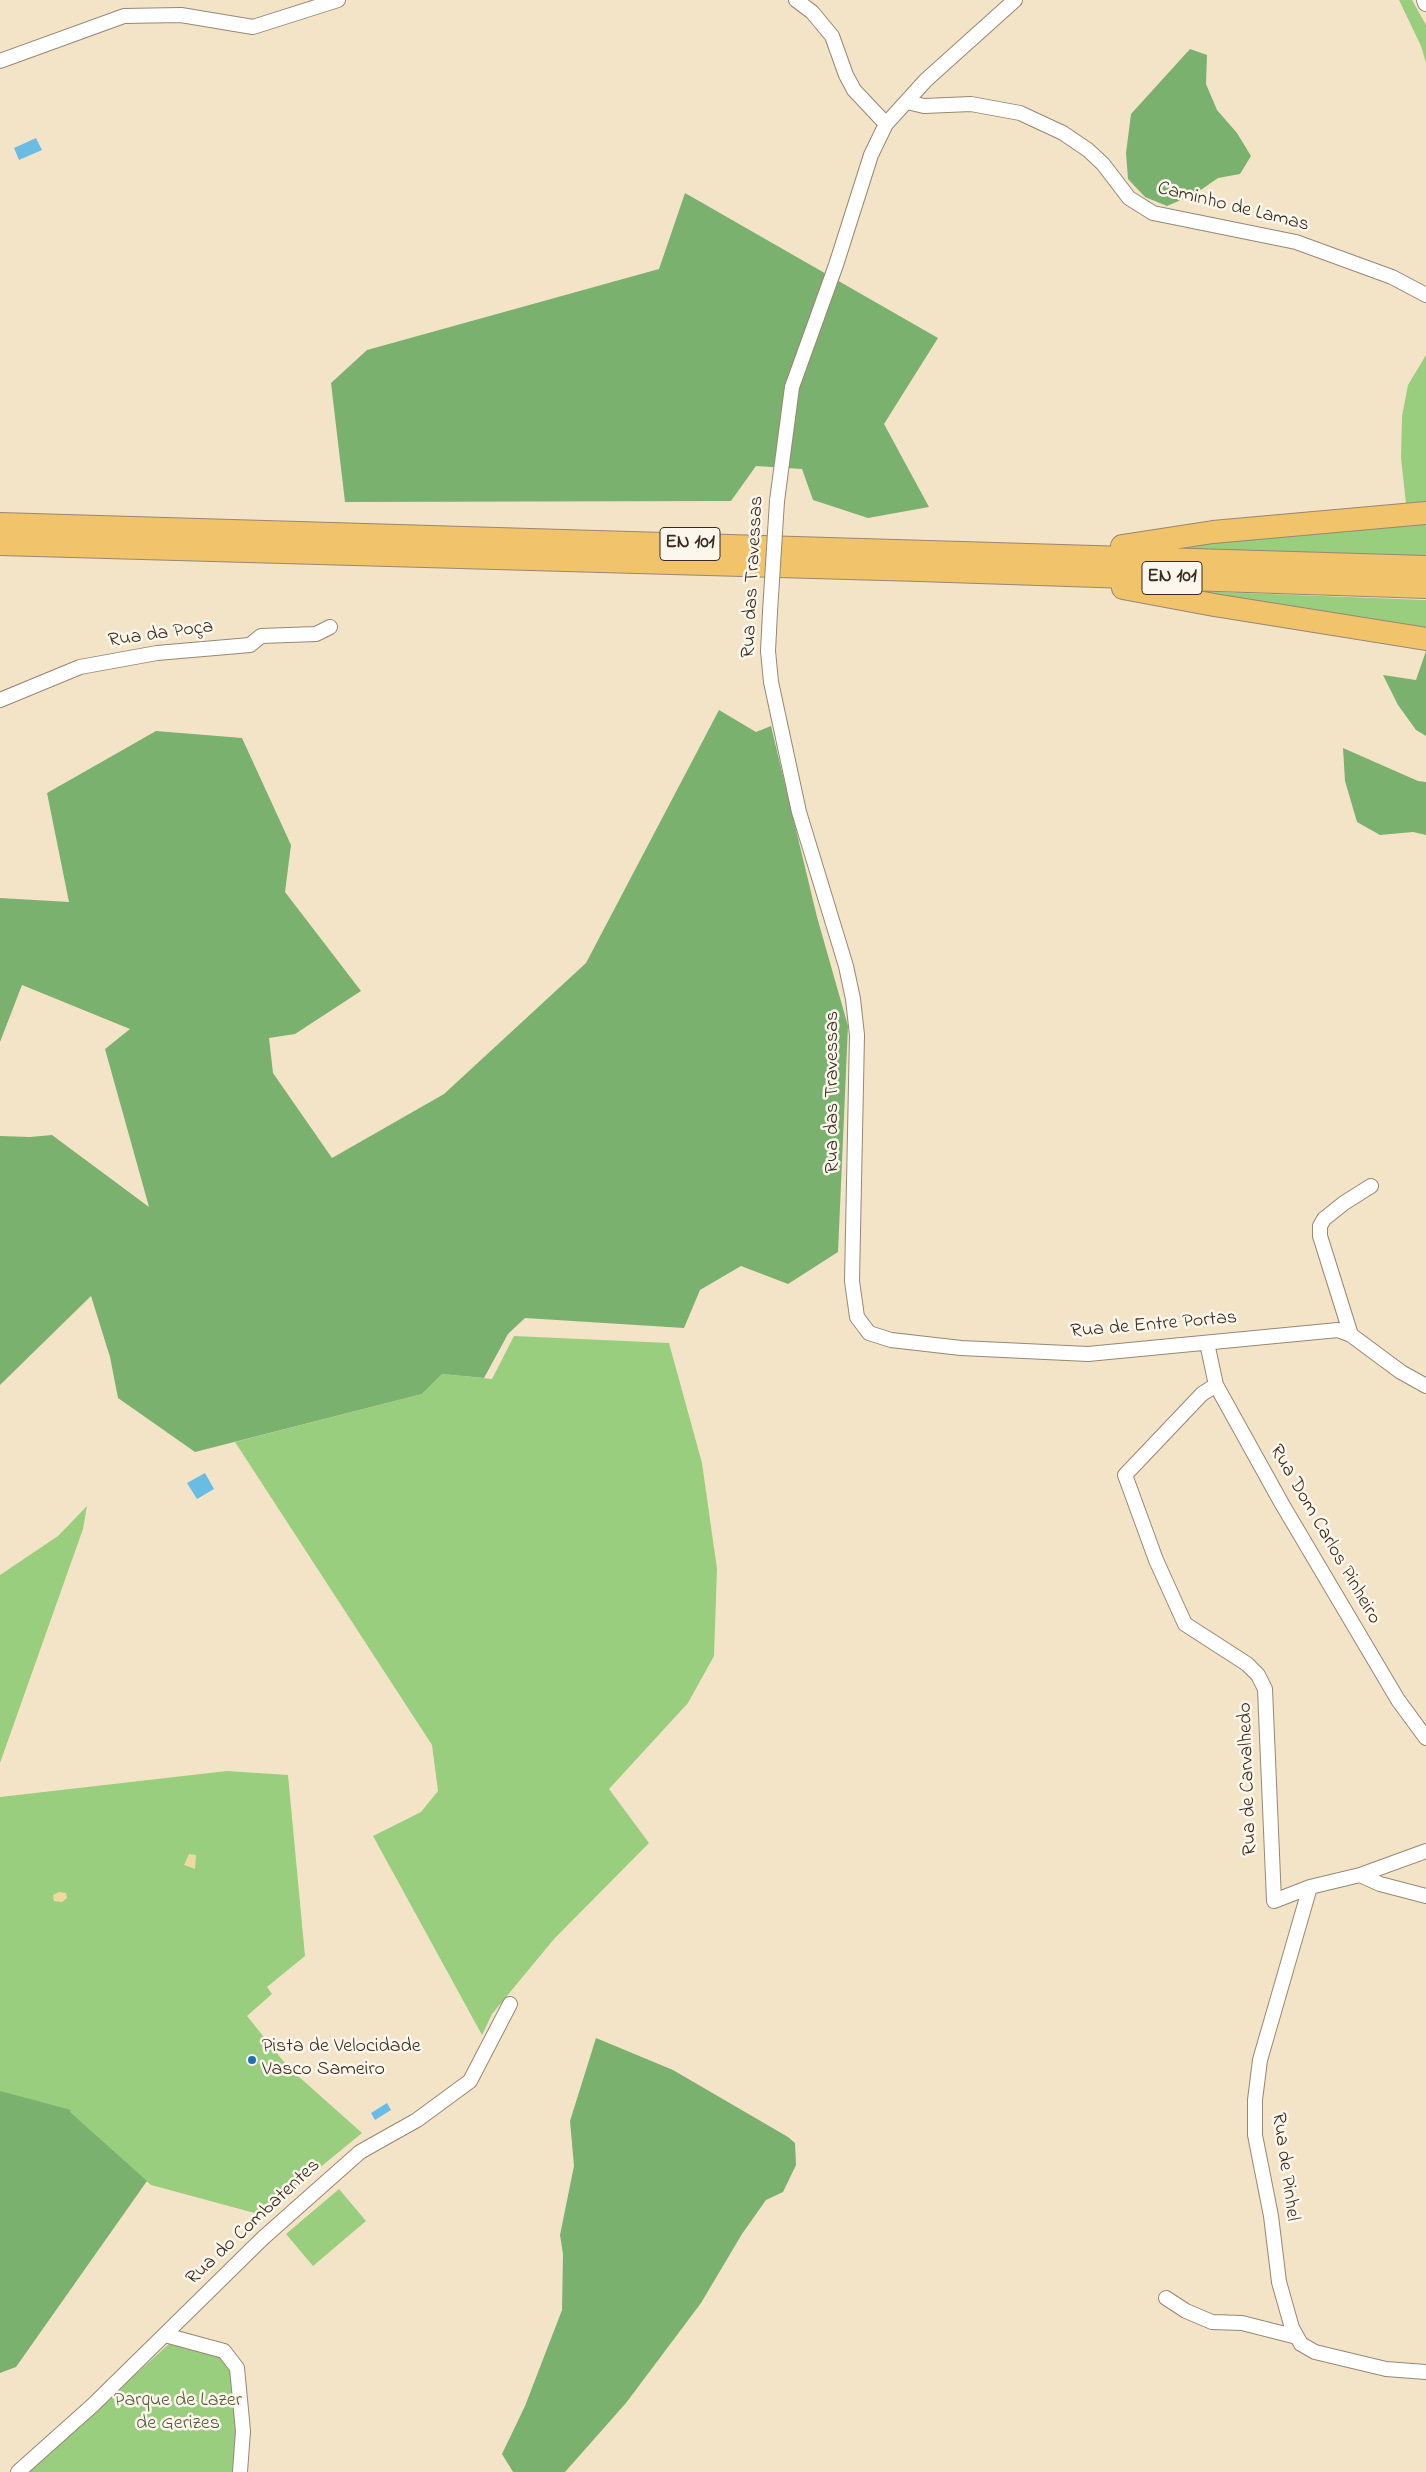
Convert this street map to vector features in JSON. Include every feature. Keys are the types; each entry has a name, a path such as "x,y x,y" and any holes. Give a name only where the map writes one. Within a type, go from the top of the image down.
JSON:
{"highway":[{"path":"888,550 920,543 1075,547 1130,546 1214,532 1426,513"},
{"name":"EN 101","path":"0,524 1426,567"},
{"name":"EN 101","path":"0,544 918,570 1426,587"},
{"path":"918,570 945,578 1121,587 1214,605 1426,639"}],"street":[{"path":"0,61 124,16 181,15 253,27 338,0"},
{"path":"796,0 812,12 832,36 846,75 854,90 886,124"},
{"name":"Rua das Travessas","path":"869,1333 857,1317 852,1281 857,1034 853,999 846,966 799,812 771,682 768,651 777,501 792,387 836,265 871,155 886,124 926,80 1015,0"},
{"name":"Caminho de Lamas","path":"907,102 924,106 971,104 1020,113 1063,133 1088,150 1103,164 1129,198 1153,213 1296,242 1392,277 1426,295"},
{"name":"Rua da Poça","path":"0,700 80,667 157,653 250,645 261,636 316,634 330,627"},
{"path":"1351,1335 1320,1236 1320,1226 1324,1220 1344,1203 1371,1186"},
{"name":"Rua de Entre Portas","path":"869,1333 891,1340 961,1348 1088,1354 1317,1330 1338,1330 1351,1335 1401,1372 1426,1386"},
{"name":"Rua Dom Carlos Pinheiro","path":"1207,1343 1216,1384 1287,1513 1398,1700 1426,1738"},
{"name":"Rua de Carvalhedo","path":"1216,1384 1202,1394 1125,1475 1156,1560 1185,1624 1247,1664 1258,1675 1265,1690 1274,1901 1310,1887"},
{"path":"1310,1887 1360,1875 1426,1851"},
{"path":"1360,1875 1380,1884 1426,1896"},
{"name":"Rua de Pinhel","path":"1297,2337 1279,2282 1271,2216 1255,2135 1255,2100 1260,2060 1310,1887"},
{"name":"Rua do Combatentes","path":"18,2472 94,2405 262,2238 360,2152 417,2120 470,2081 510,2004"},
{"path":"1166,2298 1186,2311 1212,2322 1242,2323 1297,2337 1301,2344 1315,2352 1386,2369 1426,2372"},
{"path":"165,2335 224,2351 237,2368 243,2431 240,2472"}],"green space":[{"path":"1399,0 1412,0 1426,25 1426,63 1421,46"},
{"path":"1190,49 1207,55 1206,84 1217,110 1237,133 1251,156 1240,174 1218,178 1195,194 1167,206 1145,197 1128,179 1126,153 1131,114"},
{"path":"685,193 938,338 884,424 929,507 868,518 813,500 802,469 756,466 731,501 345,502 331,383 367,350 659,269"},
{"path":"1426,355 1426,501 1406,504 1401,458 1402,416 1408,385"},
{"path":"1426,524 1426,557 1165,550 1217,541"},
{"path":"1165,590 1426,600 1426,630"},
{"path":"1426,651 1426,736 1416,730 1398,705 1383,675 1416,680"},
{"path":"719,710 756,732 771,726 817,917 848,1026 838,1252 788,1284 741,1266 700,1290 684,1328 525,1318 508,1334 484,1378 442,1374 422,1394 195,1452 118,1398 110,1357 91,1296 0,1385 0,1136 30,1137 52,1135 149,1207 105,1049 130,1029 22,985 0,1042 0,898 69,902 47,793 156,731 242,738 291,845 285,892 361,991 295,1034 269,1038 273,1073 332,1158 444,1094 586,963"},
{"path":"1343,748 1418,781 1426,782 1426,835 1413,832 1380,835 1357,822 1345,781"},
{"path":"514,1336 669,1343 702,1463 717,1569 714,1656 688,1703 609,1789 649,1843 554,1939 492,2014 482,2035 373,1836 421,1812 438,1791 432,1745 235,1442 422,1394 442,1374 492,1379"},
{"path":"87,1506 83,1529 0,1763 0,1575 58,1536"},
{"path":"227,1771 288,1775 305,1956 267,1987 272,1994 247,2016 288,2067 362,2133 262,2215 151,2185 61,2108 0,2093 0,1797"},
{"path":"596,2038 673,2070 788,2137 795,2143 796,2165 783,2192 766,2200 742,2234 701,2303 626,2403 565,2472 513,2472 502,2454 525,2406 562,2310 563,2254 560,2235 574,2166 570,2121"},
{"path":"0,2091 71,2110 70,2112 147,2181 16,2367 0,2373"},
{"path":"339,2189 366,2221 313,2266 286,2234"},
{"name":"Parque de Lazer de Gerizes","path":"169,2344 213,2349 231,2367 238,2423 235,2472 27,2472"}],"sand":[{"path":"189,1854 196,1855 195,1869 184,1865"},
{"path":"59,1892 66,1893 67,1898 62,1902 54,1901 53,1895"}],"water":[{"path":"36,138 42,150 19,160 14,148"},
{"path":"205,1473 214,1489 197,1499 187,1483"},
{"path":"387,2103 391,2110 375,2120 371,2113"}],"place":[{"name":"Pista de Velocidade Vasco Sameiro","path":"252,2060"}]}
